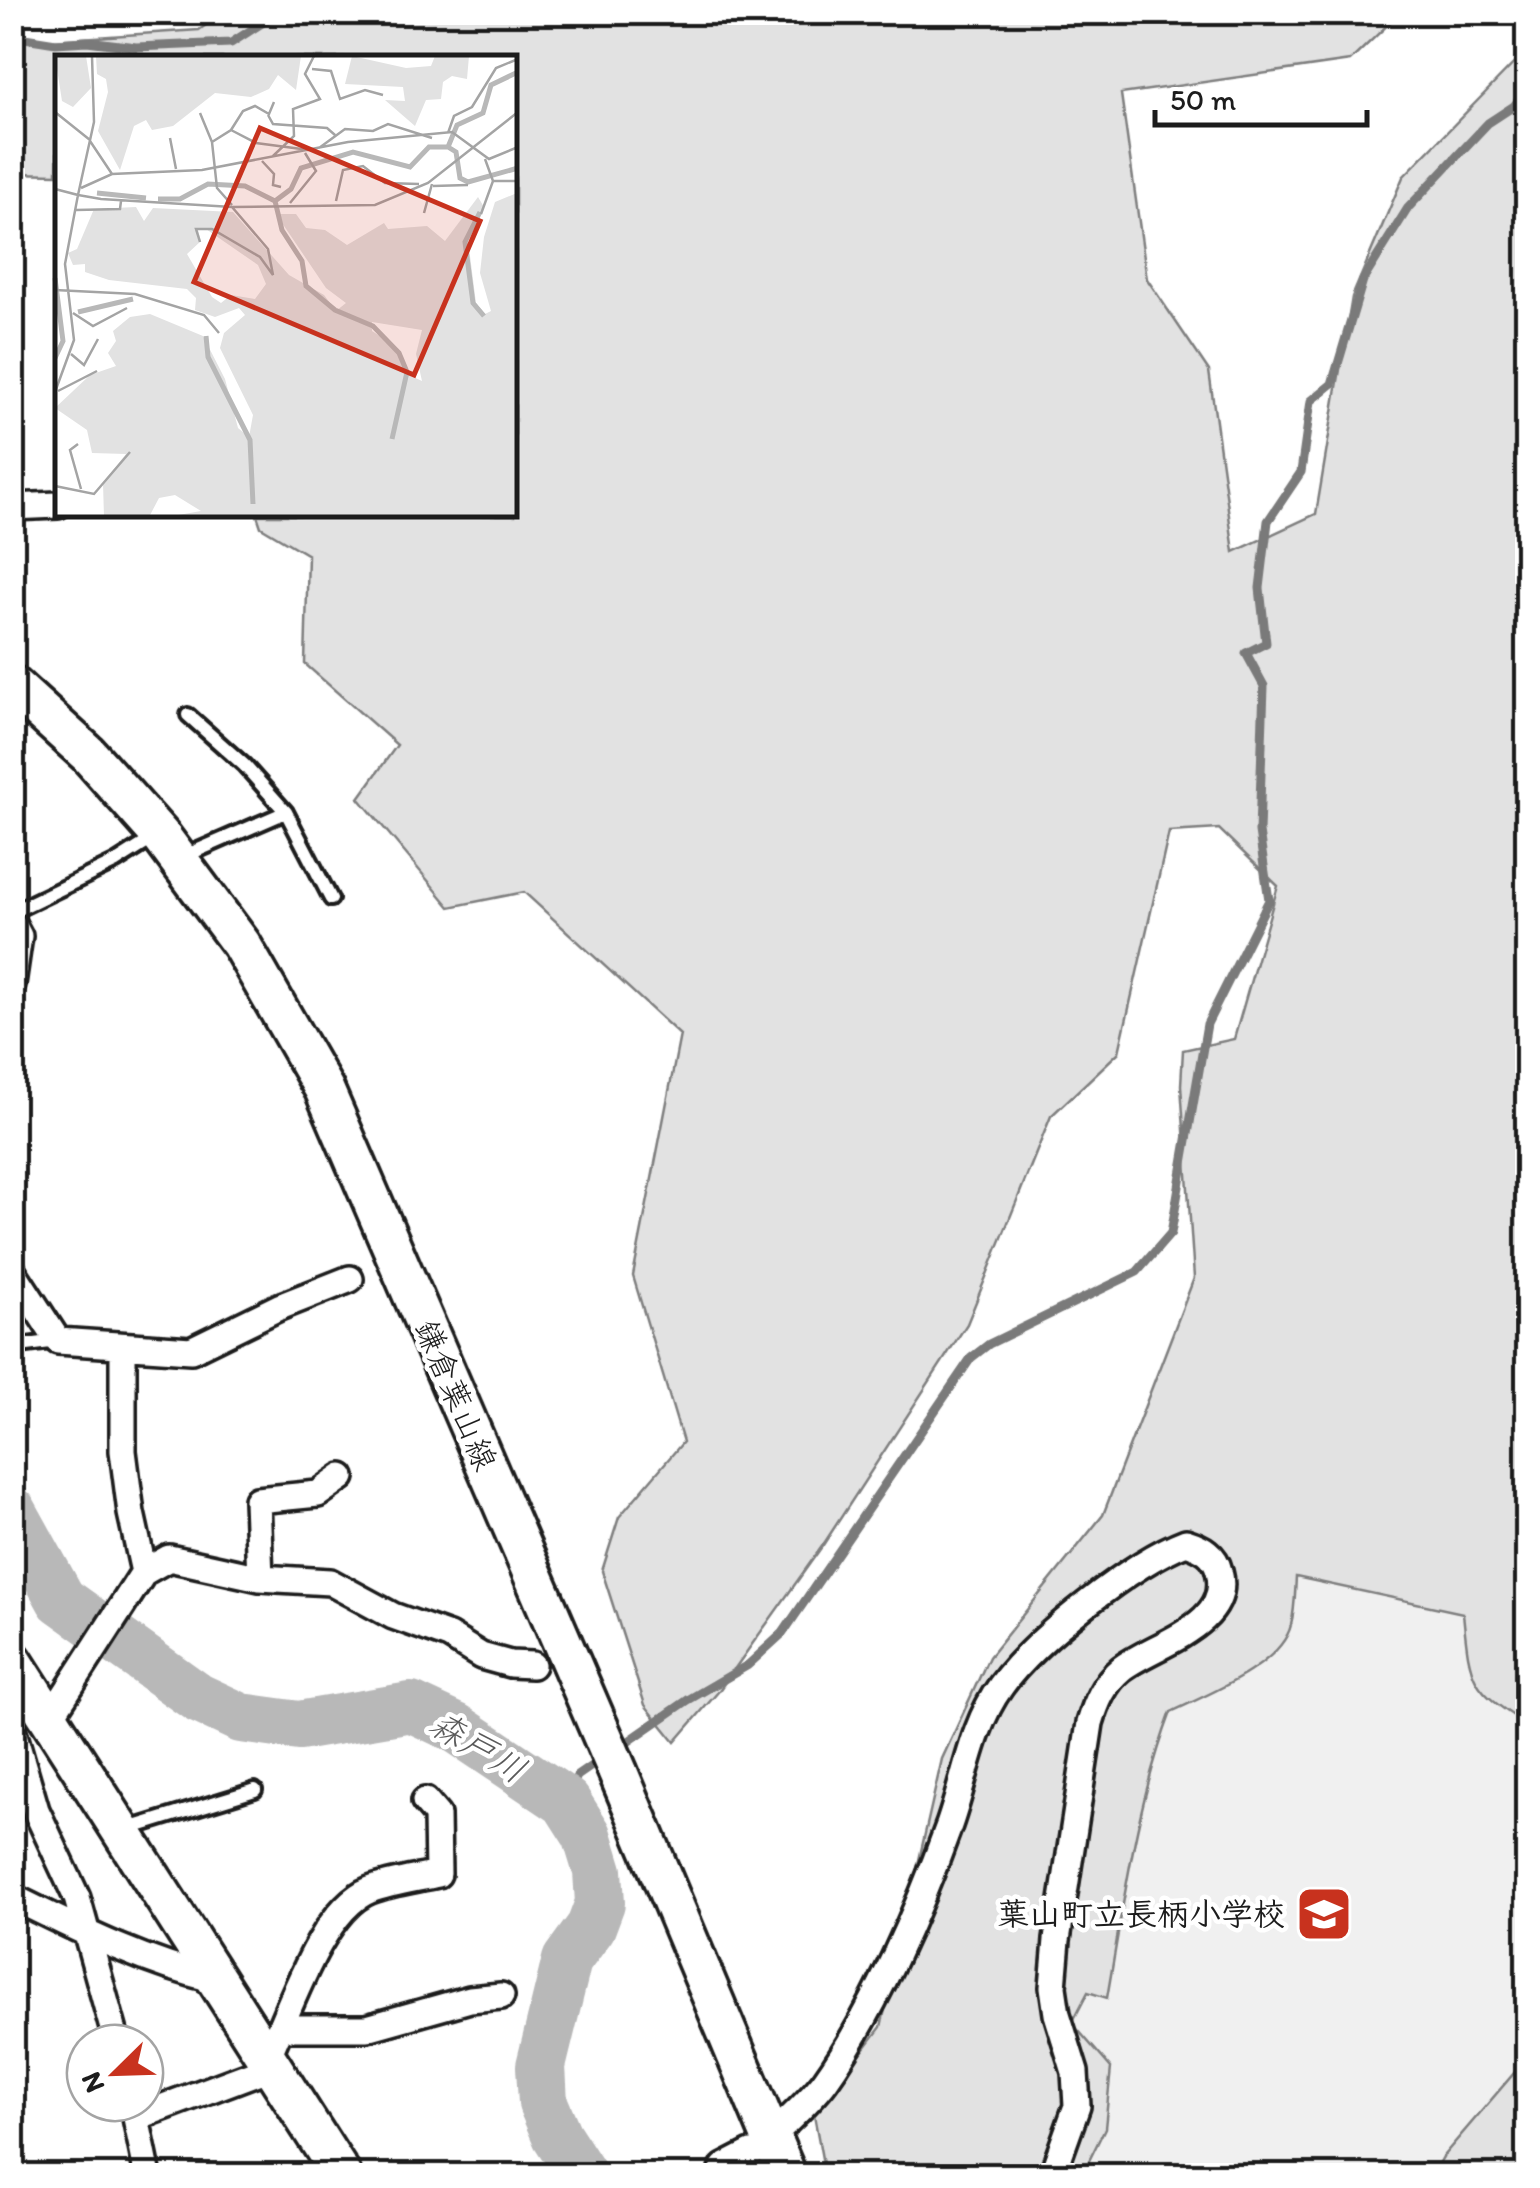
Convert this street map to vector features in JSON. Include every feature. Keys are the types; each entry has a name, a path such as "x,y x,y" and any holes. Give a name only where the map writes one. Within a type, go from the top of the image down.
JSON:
{"main road":[{"name":"鎌倉葉山線","path":"12,685 88,754 168,847 242,944 324,1089 762,2145 788,2176"},
{"path":"12,1660 217,1980 274,2051 342,2176"}],"street":[{"path":"12,507 55,504"},
{"path":"12,923 19,936 12,984"},
{"path":"12,1270 58,1342 192,1350 279,1307 350,1279"},
{"path":"122,1348 123,1452 144,1572"},
{"path":"260,1578 256,1500 318,1494 342,1478"},
{"path":"720,2176 724,2167 762,2145 824,2082 866,2011 937,1860 970,1754 999,1688 1028,1656 1142,1562 1186,1542 1213,1556 1221,1579 1219,1598 1196,1624 1118,1672 1101,1692 1090,1723 1057,1940 1054,1987 1057,2014 1075,2072 1077,2106 1052,2176"},
{"path":"50,1718 144,1572 169,1558 260,1578 330,1582 393,1616 450,1636 480,1656 532,1665"},
{"path":"12,1728 36,1810 78,1898 112,2023"},
{"path":"274,2051 326,1928 344,1906 368,1891 438,1874 438,1815 426,1801"},
{"path":"12,1897 88,1935 176,1971 217,1980"},
{"path":"165,2097 274,2051 470,1999 501,1996"},
{"path":"138,2123 148,2176"}],"lane":[{"path":"188,715 244,764 286,812 331,899"},
{"path":"12,912 116,862 286,812"},
{"path":"12,1346 58,1342"},
{"path":"122,1831 255,1790"}],"shaded area":[{"path":"224,12 1400,13 1350,61 1121,94 1147,279 1209,371 1234,552 1316,514 1352,297 1403,177 1527,50 1527,1725 1494,1701 1476,1680 1463,1613 1296,1577 1291,1625 1273,1654 1240,1678 1171,1712 1140,1818 1107,1998 1088,1992 1072,2023 1111,2068 1105,2128 1082,2175 825,2175 814,2115 881,2027 942,1759 989,1657 1103,1515 1194,1278 1181,1085 1183,1050 1234,1039 1278,886 1219,829 1169,832 1119,1052 1051,1116 967,1324 823,1545 718,1692 675,1742 645,1705 602,1571 619,1517 683,1442 633,1276 680,1035 524,892 450,907 359,798 397,745 305,664 308,555 261,527 258,518 518,518 518,55 55,55 55,174 13,173 12,36 36,41 199,30"},
{"name":"葉山町立長柄小学校","path":"1296,1576 1463,1613 1469,1668 1488,1699 1527,1725 1527,1781 1514,1803 1520,1830 1527,1836 1527,2058 1444,2155 1433,2175 1082,2175 1105,2128 1072,2023 1088,1991 1107,1997 1136,1831 1154,1756 1171,1712 1224,1686 1271,1656 1291,1628"},
{"path":"1527,2058 1527,2175 1433,2175 1444,2155"}],"waterway":[{"path":"12,36 56,43 87,41 136,47 231,43 279,12"},
{"path":"616,1750 688,1700 748,1665 783,1633 971,1358 989,1344 1137,1272 1171,1233 1207,1024 1269,900 1259,832 1264,686 1246,653 1266,643 1260,588 1268,521 1301,472 1311,401 1332,384 1363,280 1408,208 1488,123 1514,106 1528,88"},
{"name":"森戸川","path":"12,1511 61,1600 198,1698 241,1718 299,1726 411,1707 456,1728 566,1802 587,1835 598,1871 600,1903 591,1927 567,1960 541,2066 543,2103 557,2136 583,2176"},
{"path":"566,1802 577,1776 603,1758"}],"place":[{"name":"葉山町立長柄小学校","path":"1324,1914"}]}
